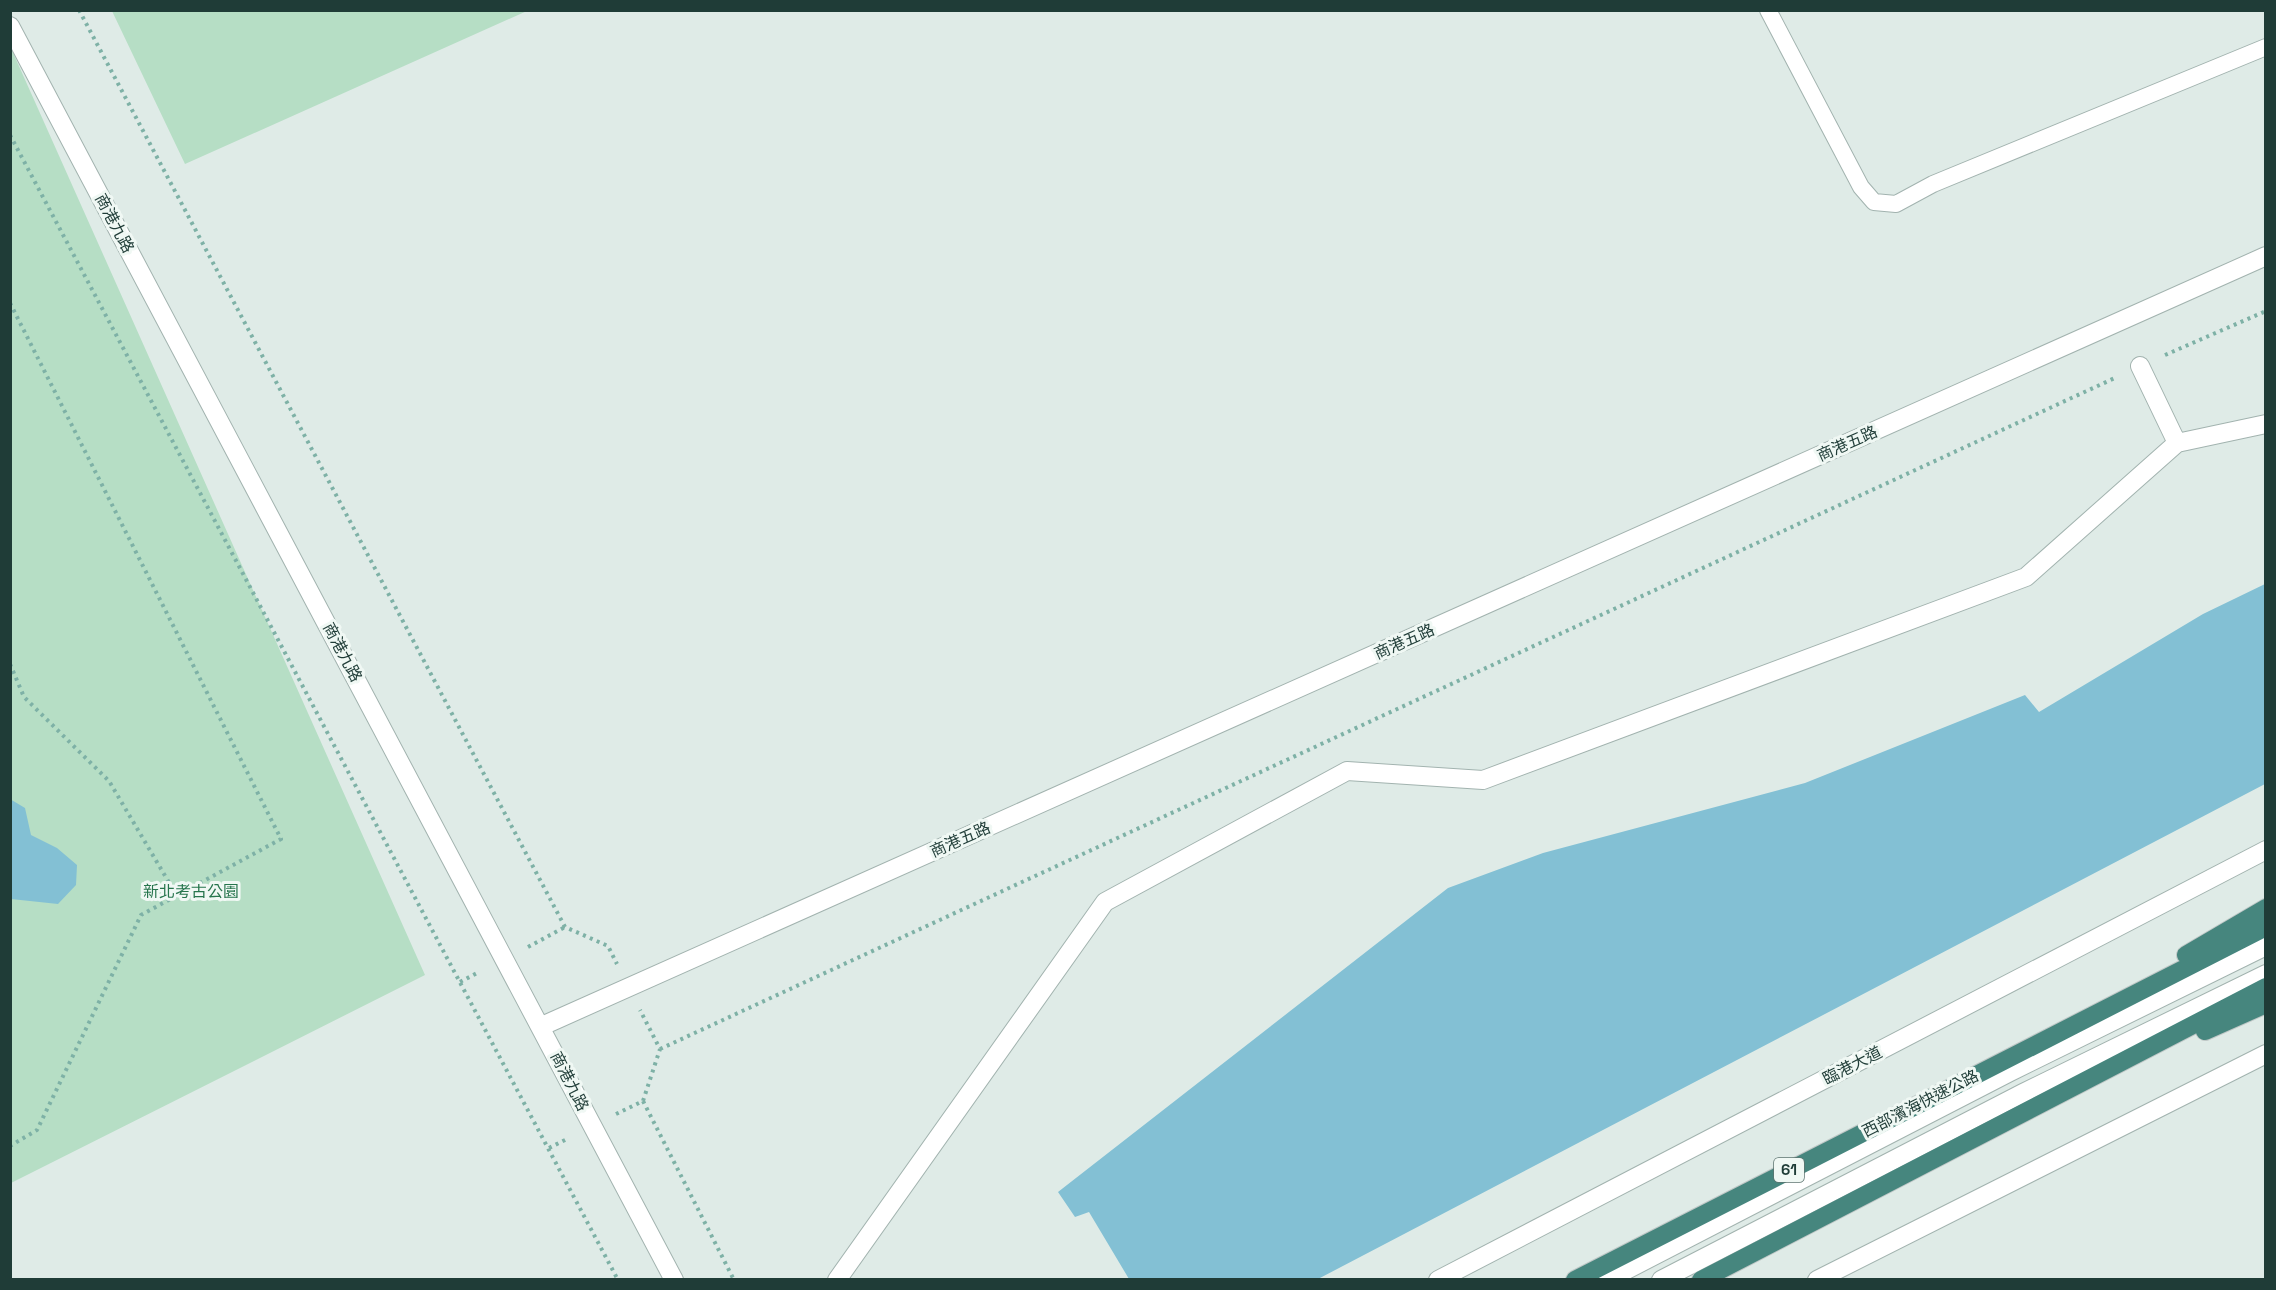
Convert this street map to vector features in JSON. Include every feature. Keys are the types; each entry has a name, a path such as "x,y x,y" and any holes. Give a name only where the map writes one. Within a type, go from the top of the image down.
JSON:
{"highway":[{"path":"2003,1061 2265,908"},
{"name":"西部濱海快速公路","path":"1575,1280 2265,927"},
{"path":"1701,1280 2265,987"},
{"path":"2030,1109 2265,1004"}],"street":[{"name":"商港九路","path":"10,26 542,1026 674,1280"},
{"name":"商港五路","path":"542,1026 2265,256"},
{"path":"2140,366 2177,443"},
{"path":"837,1280 1105,902 1347,771 1483,780 2026,577 2177,443 2265,424"},
{"name":"臨港大道","path":"1438,1280 2265,850"},
{"path":"1607,1280 2010,1072 2265,946"},
{"path":"1661,1280 2024,1093 2265,974"},
{"path":"1817,1280 2265,1054"}],"lane":[{"path":"1768,10 1861,187 1874,202 1896,204 1934,184 2265,47"}],"path":[{"path":"79,10 565,927 608,945"},
{"path":"10,135 618,1280"},
{"path":"10,303 281,839 141,915 37,1130 10,1146"},
{"path":"734,1280 643,1101 660,1049 2140,366 2265,311"},
{"path":"10,572 10,590"},
{"path":"10,664 24,697 109,781 177,896"}],"green space":[{"path":"112,11 527,11 185,164"},
{"name":"新北考古公園","path":"10,46 425,975 11,1183 10,1183"}],"water":[{"path":"2265,584 2265,784 1318,1279 1129,1279 1089,1212 1075,1217 1058,1192 1448,888 1543,853 1805,783 2025,695 2039,712 2203,614"},
{"path":"10,799 25,808 31,835 57,848 77,865 76,885 58,904 11,899"}]}
